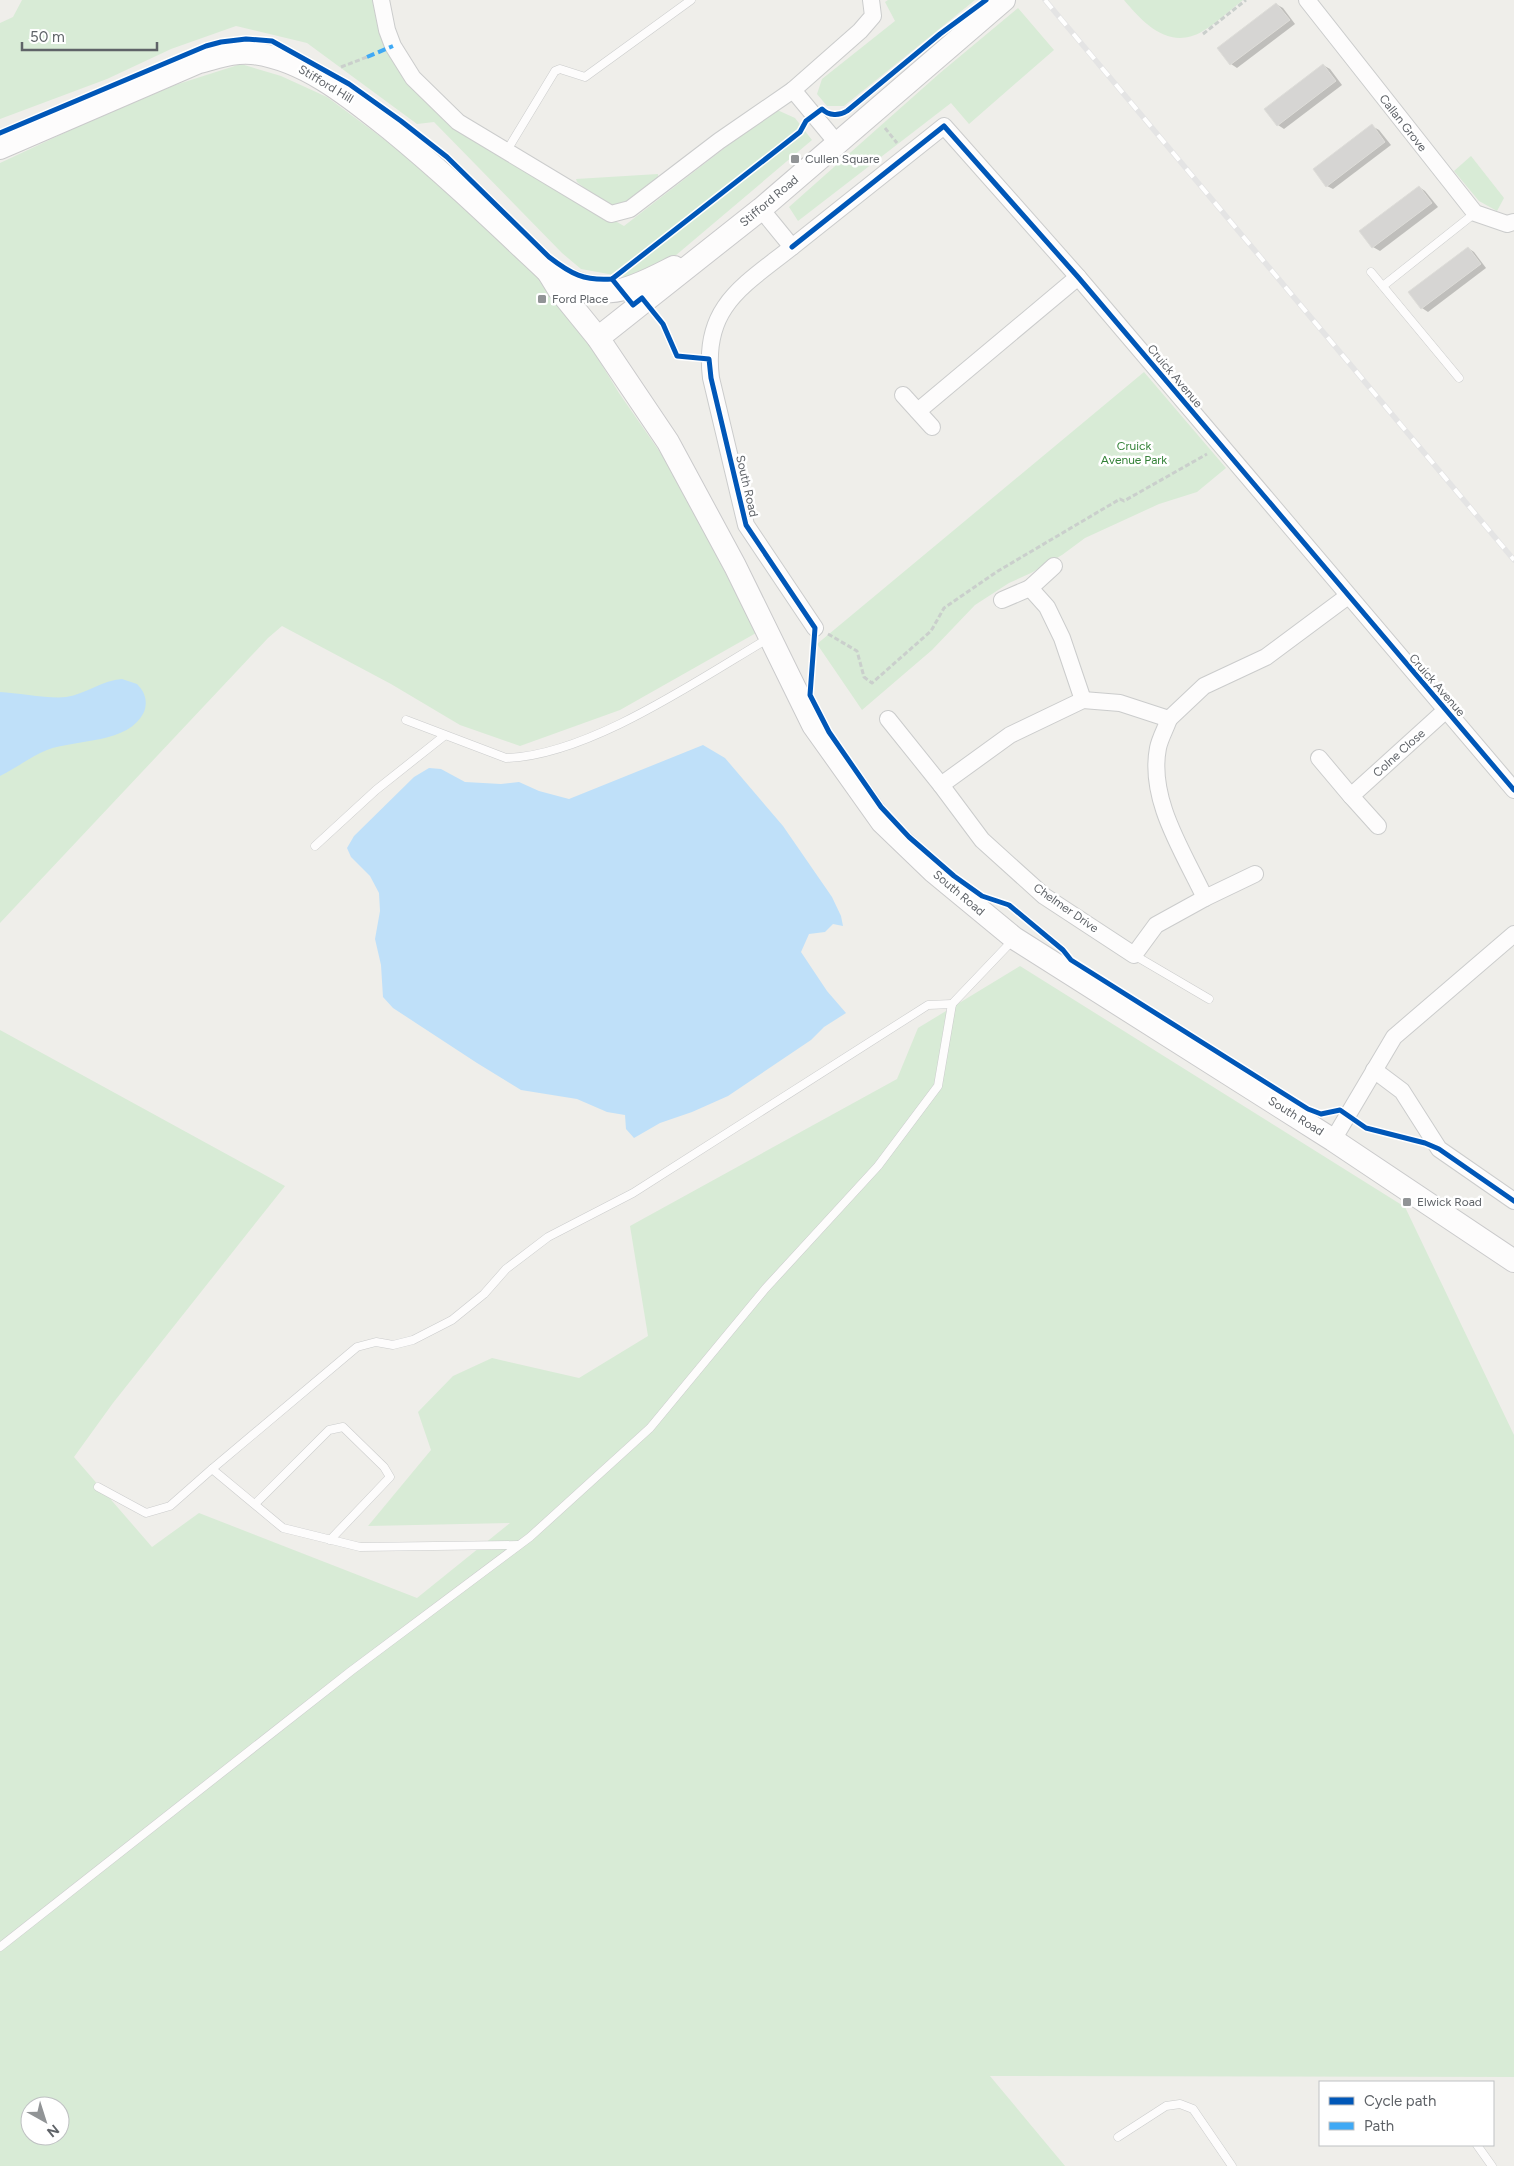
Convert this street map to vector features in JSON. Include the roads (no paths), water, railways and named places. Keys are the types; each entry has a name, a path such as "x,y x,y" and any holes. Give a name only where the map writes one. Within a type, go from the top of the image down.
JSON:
{"main road":[{"name":"Stifford Road","path":"598,338 761,209 1002,1"},
{"name":"Stifford Hill","path":"0,148 199,62 226,55 250,53 273,57 298,66 355,100 435,165 548,272 559,290 598,338"},
{"name":"Stifford Hill","path":"548,272 579,284 609,292 640,284 714,247"},
{"name":"South Road","path":"598,338 668,442 736,566 813,725 882,822 934,872 1014,938 1333,1140 1514,1261"}],"street":[{"path":"381,0 390,38 414,78 458,122 611,214 630,210 719,141 793,90 860,31 873,16 871,0"},
{"name":"Callan Grove","path":"1307,0 1475,213"},
{"path":"793,90 837,144"},
{"name":"Cruick Avenue","path":"792,247 944,126 1078,277 1514,790"},
{"path":"761,209 792,247"},
{"path":"1475,213 1507,224 1514,222"},
{"name":"South Road","path":"792,247 737,290 722,308 713,334 709,360 711,378 746,525 816,628"},
{"path":"918,411 1078,277"},
{"path":"903,395 932,427"},
{"path":"1002,600 1030,588 1054,566"},
{"path":"1030,588 1046,607 1062,638 1082,700"},
{"path":"1205,898 1161,805 1156,778 1158,748 1169,719 1204,686 1266,657 1348,596"},
{"path":"941,785 1010,735 1082,700 1120,702 1169,719"},
{"name":"Colne Close","path":"1351,796 1446,710"},
{"name":"Chelmer Drive","path":"888,719 982,840 1044,896 1134,955"},
{"path":"1318,758 1378,826"},
{"path":"1134,955 1156,925 1205,898 1255,874"},
{"path":"1333,1140 1394,1037 1514,934"},
{"path":"1374,1070 1402,1091 1440,1149 1514,1200"}],"lane":[{"path":"506,152 556,71 560,69 585,77 691,0"},
{"path":"1384,286 1475,213"},
{"path":"1371,272 1459,378"},
{"path":"406,720 506,758 522,757 557,749 611,728 678,692 770,637"},
{"path":"315,846 376,790 444,736"},
{"path":"0,1947 351,1671 518,1545 650,1428 765,1289 878,1166 938,1086 952,1004 1014,938"},
{"path":"1134,955 1208,999"},
{"path":"98,1487 146,1514 170,1506 357,1348 376,1342 394,1346 413,1340 452,1320 484,1294 506,1269 548,1237 633,1193 928,1006 952,1004"},
{"path":"255,1504 329,1430 343,1428 384,1467 390,1477 330,1540"},
{"path":"212,1469 283,1528 330,1540 360,1547 518,1545"},
{"path":"1118,2137 1166,2106 1180,2104 1193,2109 1232,2166"},
{"path":"1478,2146 1492,2166"}],"water":[{"path":"122,679 137,684 142,690 146,704 144,712 137,722 127,730 101,739 47,750 0,776 0,692 43,697 66,697"},
{"path":"703,745 725,758 783,826 832,897 841,916 843,926 833,924 825,932 809,934 801,952 827,991 846,1013 824,1027 811,1040 728,1096 692,1112 660,1123 634,1138 626,1129 625,1115 607,1112 577,1099 521,1090 393,1008 383,997 381,965 375,939 380,911 379,893 370,876 351,857 347,848 354,836 414,777 429,768 441,769 465,782 501,784 519,782 539,791 569,799"}],"railway":[{"path":"1045,0 1514,560"}],"place":[{"name":"Cullen Square","path":"795,159"},
{"name":"Ford Place","path":"542,299"},
{"name":"Elwick Road","path":"1407,1202"}],"park label":[{"name":"Cruick Avenue Park","path":"1134,453"}]}
